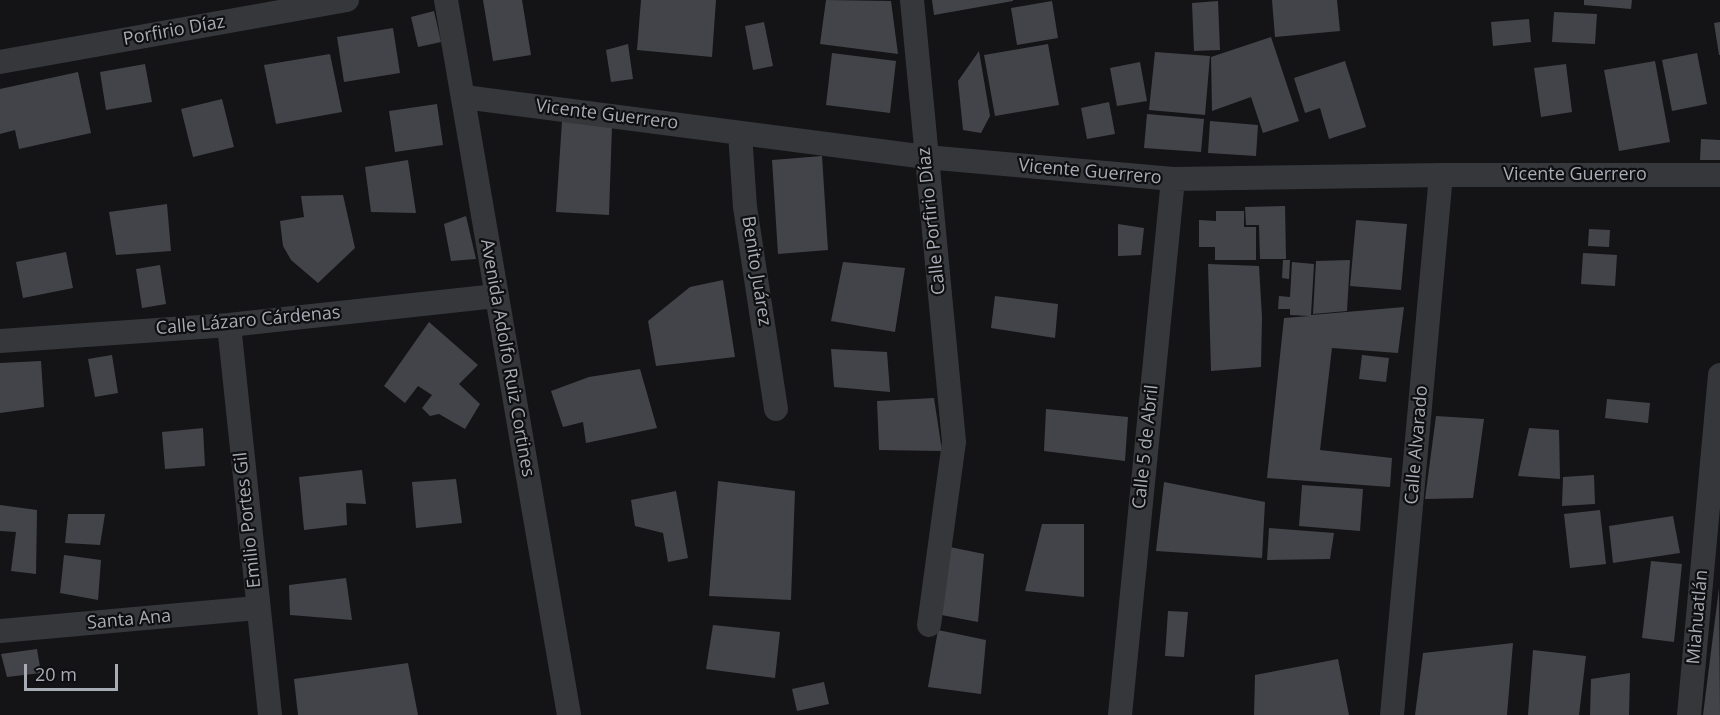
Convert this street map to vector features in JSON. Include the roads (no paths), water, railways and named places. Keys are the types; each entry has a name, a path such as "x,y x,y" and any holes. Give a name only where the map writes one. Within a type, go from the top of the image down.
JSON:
{"street":[{"name":"Porfirio Díaz","path":"0,62 347,0"},
{"name":"Avenida Adolfo Ruiz Cortines","path":"446,0 569,715"},
{"name":"Calle Porfirio Díaz","path":"912,0 954,442 929,625"},
{"name":"Vicente Guerrero","path":"464,97 926,157 1173,179 1441,175 1720,176"},
{"name":"Benito Juárez","path":"740,133 746,207 776,409"},
{"name":"Calle Alvarado","path":"1392,715 1441,175"},
{"name":"Calle 5 de Abril","path":"1120,715 1173,179"},
{"name":"Calle Lázaro Cárdenas","path":"0,341 229,325 496,296"},
{"name":"Emilio Portes Gil","path":"229,325 270,715"},
{"name":"Miahuatlán","path":"1689,715 1720,375"},
{"name":"Santa Ana","path":"0,631 257,608"}]}
